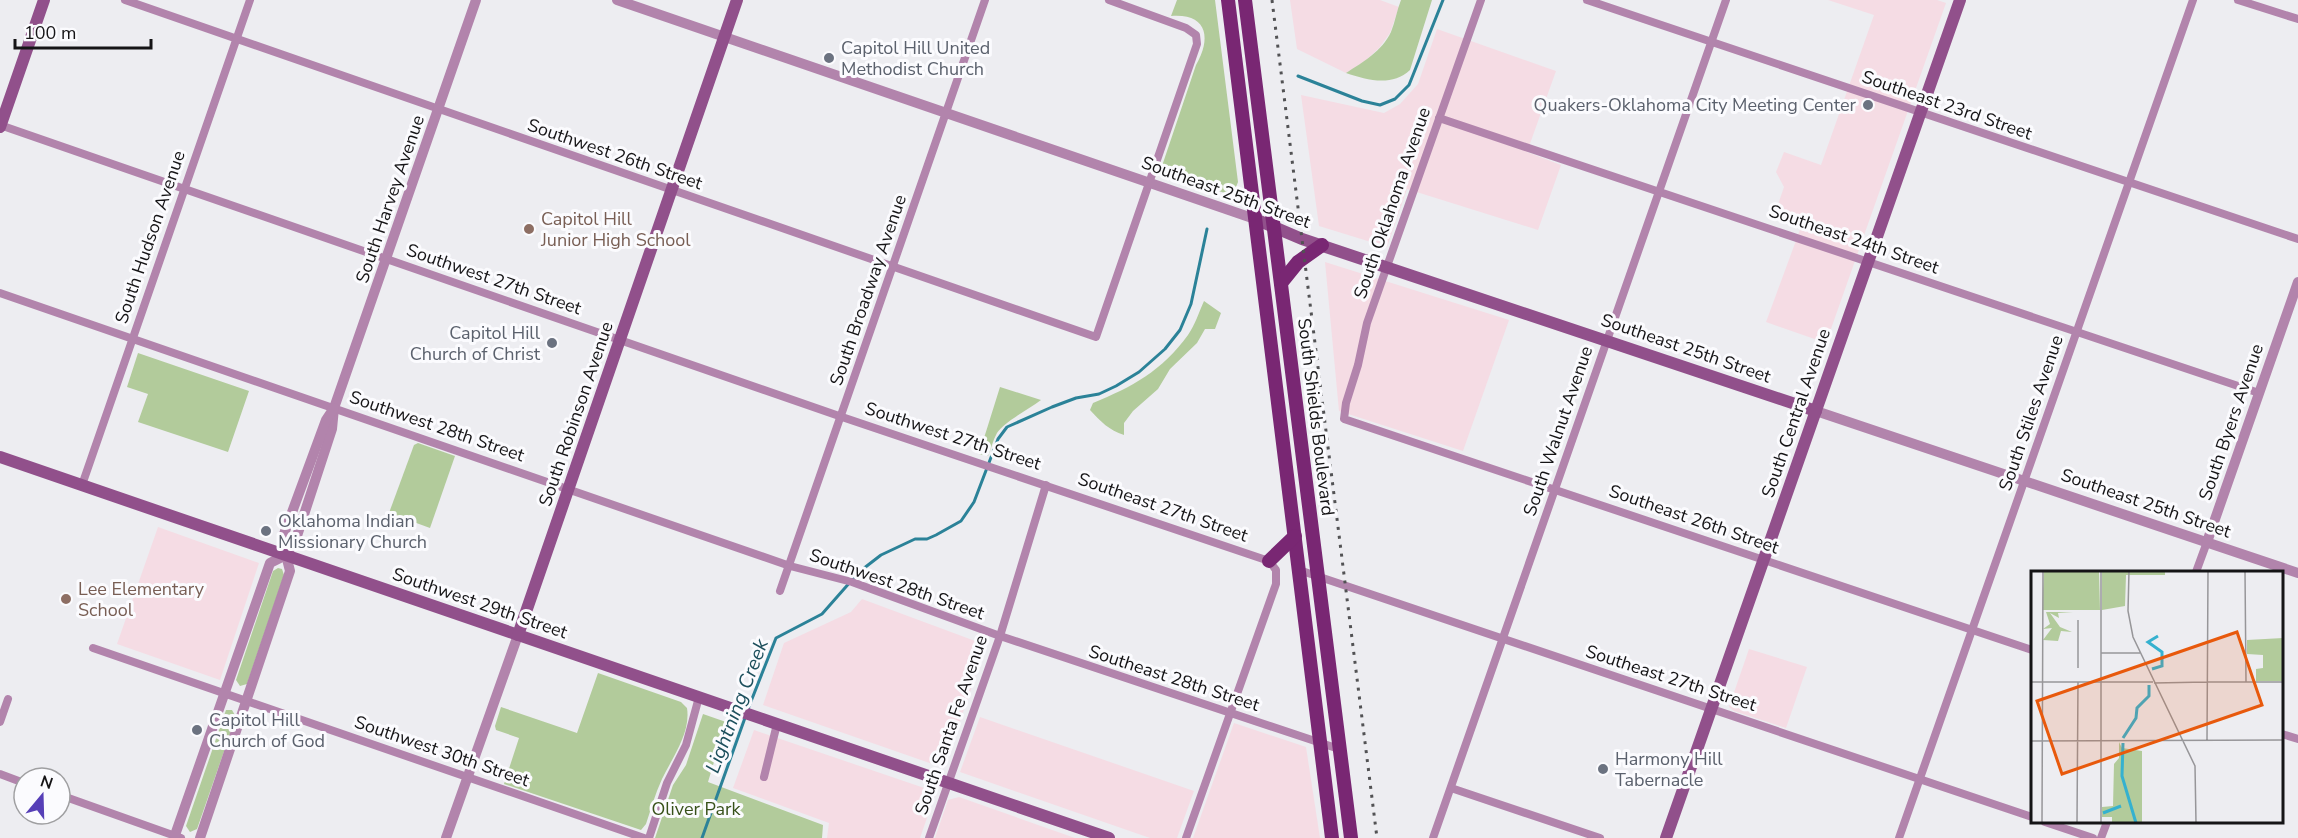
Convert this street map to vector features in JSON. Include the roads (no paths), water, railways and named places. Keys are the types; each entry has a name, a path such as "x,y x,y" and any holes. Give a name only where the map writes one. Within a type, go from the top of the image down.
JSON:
{"main road":[{"path":"0,126 44,0"},
{"name":"South Robinson Avenue","path":"518,635 737,0"},
{"name":"South Shields Boulevard","path":"1228,0 1332,838"},
{"name":"South Shields Boulevard","path":"1245,0 1351,838"},
{"name":"South Central Avenue","path":"1666,838 1960,0"},
{"name":"Southeast 25th Street","path":"1255,219 1322,245 1816,411"},
{"path":"1281,284 1298,262 1322,245"},
{"path":"1276,392 1294,389"},
{"name":"Southwest 29th Street","path":"0,457 1109,838"},
{"path":"1269,561 1295,536"}],"street":[{"name":"Southwest 26th Street","path":"125,0 1096,337 1149,183"},
{"name":"South Hudson Avenue","path":"82,485 250,0"},
{"name":"South Harvey Avenue","path":"200,838 290,570 284,534 326,420 334,408 476,0"},
{"name":"Southeast 25th Street","path":"617,0 1063,155 1255,219"},
{"name":"South Broadway Avenue","path":"780,591 985,0"},
{"path":"1109,0 1186,28 1196,35 1197,44 1191,64 1149,183"},
{"name":"South Oklahoma Avenue","path":"1344,419 1367,323 1480,0"},
{"name":"Southeast 23rd Street","path":"1587,0 2298,239"},
{"name":"South Walnut Avenue","path":"1432,838 1726,0"},
{"name":"South Stiles Avenue","path":"1899,838 2193,0"},
{"path":"2238,0 2298,20"},
{"name":"Southeast 24th Street","path":"1439,118 2259,393"},
{"name":"Southwest 27th Street","path":"0,126 842,417 1046,484"},
{"name":"South Byers Avenue","path":"2197,571 2298,282"},
{"name":"Southwest 28th Street","path":"0,293 790,566 852,582 999,636"},
{"name":"Southeast 25th Street","path":"1816,411 2298,573"},
{"name":"Southeast 26th Street","path":"1344,419 2031,650"},
{"name":"Southeast 27th Street","path":"1046,484 1269,561"},
{"name":"South Santa Fe Avenue","path":"929,838 999,636 1046,484"},
{"path":"72,799 177,837 270,563 286,555"},
{"path":"1186,838 1277,580 1276,570 1269,561"},
{"name":"Southeast 27th Street","path":"1299,570 2031,817"},
{"name":"South Robinson Avenue","path":"446,838 518,635"},
{"name":"Southeast 28th Street","path":"999,636 1339,749"},
{"name":"Southwest 30th Street","path":"93,648 644,838"},
{"path":"649,838 667,783 686,745 699,697"},
{"path":"0,722 8,699"},
{"path":"764,777 772,722"},
{"path":"2283,734 2298,739"},
{"path":"1451,788 1600,838"},
{"path":"2048,823 2093,838"},
{"path":"2101,838 2107,823"}],"waterway":[{"name":"Lightning Creek","path":"1298,76 1362,101 1380,105 1395,99 1409,85 1443,0"},
{"name":"Lightning Creek","path":"748,709 776,638 822,614 859,572 881,555 915,539 927,539 961,521 974,502 998,439 1007,427 1052,407 1076,398 1099,394 1116,386 1139,372 1165,349 1180,330 1191,304 1207,229"},
{"name":"Lightning Creek","path":"702,838 746,715"}],"railway":[{"path":"1272,0 1377,838"}],"place":[{"name":"Capitol Hill United Methodist Church","path":"829,58"},
{"name":"Quakers-Oklahoma City Meeting Center","path":"1868,105"},
{"name":"Capitol Hill Junior High School","path":"529,229"},
{"name":"Capitol Hill Church of Christ","path":"552,343"},
{"name":"Oklahoma Indian Missionary Church","path":"266,531"},
{"name":"Lee Elementary School","path":"66,599"},
{"name":"Capitol Hill Church of God","path":"197,730"},
{"name":"Harmony Hill Tabernacle","path":"1603,769"}],"park label":[{"name":"Oliver Park","path":"696,809"}]}
